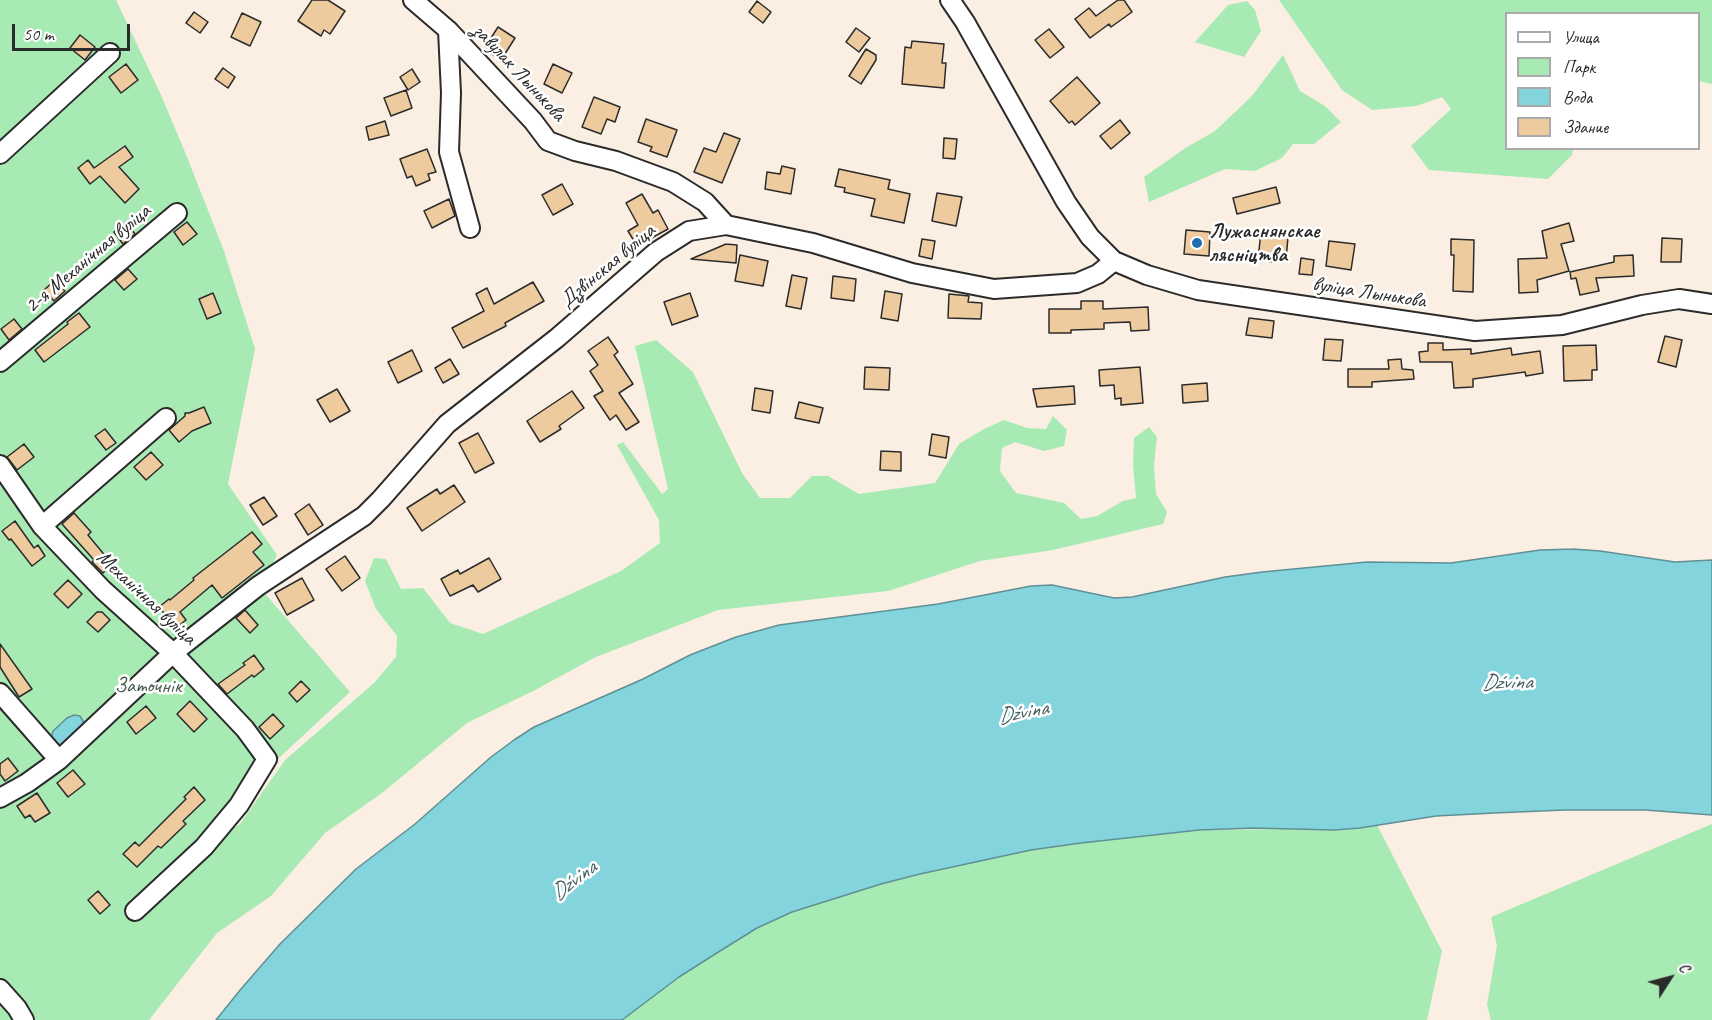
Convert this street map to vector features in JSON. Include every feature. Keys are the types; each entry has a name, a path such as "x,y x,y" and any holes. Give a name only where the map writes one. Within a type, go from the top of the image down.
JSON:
{"street":[{"name":"завулак Лынькова","path":"413,0 448,30 533,121 548,141 575,151 616,160 673,182 705,202 726,225"},
{"name":"вуліца Лынькова","path":"950,0 976,40 1066,202 1090,237 1114,261 1147,275 1198,290 1475,331 1562,325 1642,305 1678,299 1712,304"},
{"path":"448,30 451,93 449,152 470,228"},
{"path":"0,154 110,53"},
{"name":"2-я Механічная вуліца","path":"0,362 177,213"},
{"name":"Дзвінская вуліца","path":"0,798 27,783 59,760 173,653 258,586 364,516 447,424 557,338 656,252 689,231 726,225 813,243 912,273 994,289 1077,284 1098,274 1114,261"},
{"path":"42,526 166,418"},
{"name":"Механічная вуліца","path":"0,465 42,526 103,590 173,653 245,729 267,759 239,805 204,847 135,911"},
{"path":"0,693 59,760"},
{"path":"0,990 17,1008 24,1020"}],"green space":[{"name":"Заточнік","path":"0,0 116,0 161,95 187,157 224,251 255,349 228,484 277,555 261,589 350,692 279,758 228,832 240,824 285,760 374,683 396,657 397,636 376,609 365,581 374,558 386,559 401,589 423,588 450,623 483,634 621,571 660,543 659,520 617,445 623,442 662,494 668,489 635,346 656,340 693,372 742,473 760,498 790,498 812,476 828,476 859,494 935,483 959,444 984,429 1004,420 1027,428 1046,429 1053,416 1067,430 1064,446 1044,451 1015,442 1002,448 1000,471 1016,493 1064,503 1081,519 1097,516 1123,501 1136,498 1133,465 1134,438 1149,427 1157,437 1154,465 1156,494 1167,512 1163,524 1053,550 980,561 888,591 718,610 596,657 467,723 382,793 325,833 271,896 217,933 149,1020 0,1020"},
{"path":"1279,0 1712,0 1712,84 1700,81 1700,12 1505,12 1505,150 1573,150 1572,155 1548,179 1429,170 1411,146 1451,109 1442,97 1416,106 1372,110 1342,90"},
{"path":"1247,1 1255,10 1261,31 1244,57 1195,42 1228,5"},
{"path":"1283,55 1300,91 1325,106 1341,122 1314,144 1293,144 1282,158 1255,171 1225,169 1149,202 1144,177 1215,131 1252,96"},
{"path":"1712,824 1712,1020 1491,1020 1487,1005 1497,946 1491,917"},
{"path":"1377,825 1442,951 1427,1020 622,1020 679,977 757,928 792,912 881,884 1031,850 1136,836 1199,830 1360,828"}],"water":[{"name":"Dźvina","path":"1573,549 1675,562 1712,560 1712,815 1645,810 1494,813 1436,816 1334,830 1253,828 1199,830 1081,843 1031,850 920,874 792,912 757,928 679,977 622,1020 216,1020 280,944 356,869 415,824 491,757 514,740 534,727 643,679 690,655 736,637 779,625 938,604 1031,586 1052,585 1114,598 1132,597 1225,577 1262,572 1367,562 1451,563 1540,550"},
{"path":"74,715 80,716 84,728 65,745 57,747 51,738 53,731 67,718"}],"building":[{"path":"312,0 328,0 345,11 330,34 324,30 321,36 298,21"},
{"path":"1118,0 1124,0 1132,12 1111,27 1109,24 1090,38 1075,19 1089,8 1096,16"},
{"path":"757,1 771,12 763,23 749,12"},
{"path":"194,12 208,22 200,33 186,23"},
{"path":"242,13 261,22 250,46 231,37"},
{"path":"498,27 515,38 501,60 484,49"},
{"path":"856,28 870,38 859,52 846,42"},
{"path":"1049,29 1064,47 1050,58 1035,40"},
{"path":"80,35 95,47 85,60 70,48"},
{"path":"912,41 944,44 942,63 946,63 944,88 902,84 905,47 911,48"},
{"path":"866,49 876,55 876,60 861,84 849,76"},
{"path":"126,64 138,80 121,93 109,77"},
{"path":"553,64 572,73 562,93 544,84"},
{"path":"223,68 235,77 228,88 215,79"},
{"path":"412,69 420,82 408,90 400,77"},
{"path":"1077,77 1100,103 1075,125 1072,121 1069,123 1050,101"},
{"path":"406,90 412,108 391,116 384,98"},
{"path":"594,97 620,107 615,122 607,119 601,134 582,127"},
{"path":"646,119 677,130 667,157 650,151 652,147 638,142"},
{"path":"1120,120 1130,133 1111,149 1100,136"},
{"path":"385,121 389,135 369,140 366,127"},
{"path":"724,133 740,139 722,183 694,172 704,148 716,152"},
{"path":"944,138 957,139 955,159 943,158"},
{"path":"125,146 133,157 119,167 139,189 125,203 100,176 90,184 78,168 88,160 94,168"},
{"path":"427,149 436,172 428,174 430,180 416,186 412,176 407,178 400,159"},
{"path":"782,166 795,169 791,194 765,189 767,172 780,174"},
{"path":"839,169 890,180 888,189 910,194 904,223 871,216 875,199 844,192 845,188 835,186"},
{"path":"562,184 573,204 553,215 542,195"},
{"path":"1276,187 1280,203 1237,214 1233,198"},
{"path":"937,193 962,197 956,226 932,221"},
{"path":"642,194 653,213 658,210 668,229 637,246 628,231 638,225 626,203"},
{"path":"449,199 455,216 432,228 424,211"},
{"path":"126,222 135,234 123,244 114,232"},
{"path":"187,222 197,234 183,245 174,232"},
{"path":"1569,223 1574,241 1561,244 1569,271 1537,280 1538,292 1519,293 1518,259 1547,258 1542,231"},
{"name":"Лужаснянскае лясніцтва","path":"1186,230 1210,232 1209,256 1184,254"},
{"path":"1261,231 1281,233 1280,237 1288,237 1286,260 1275,259 1274,262 1258,260"},
{"path":"1662,238 1682,239 1681,262 1661,262"},
{"path":"922,239 935,241 932,259 919,256"},
{"path":"1451,239 1474,240 1473,292 1453,291 1454,255 1451,255"},
{"path":"1329,241 1355,244 1351,270 1326,266"},
{"path":"726,244 737,245 736,263 691,259"},
{"path":"740,255 768,261 763,286 735,281"},
{"path":"1633,255 1634,276 1596,278 1599,291 1580,295 1576,278 1571,279 1570,272 1614,262 1614,256"},
{"path":"1301,258 1314,260 1312,275 1299,274"},
{"path":"128,269 137,279 124,290 115,280"},
{"path":"792,275 807,278 801,309 786,306"},
{"path":"833,276 856,279 854,301 831,298"},
{"path":"55,280 65,291 54,301 44,290"},
{"path":"533,282 544,301 505,323 506,326 463,348 452,328 484,311 476,294 487,288 494,304"},
{"path":"885,291 902,294 898,321 881,318"},
{"path":"213,293 221,313 207,319 199,299"},
{"path":"690,293 698,316 672,325 664,302"},
{"path":"949,294 969,296 968,302 982,303 981,319 948,318"},
{"path":"1081,301 1103,301 1103,309 1148,307 1149,330 1131,331 1130,322 1104,323 1104,329 1049,333 1049,309 1081,309"},
{"path":"79,313 90,327 44,362 35,350"},
{"path":"1249,318 1274,321 1272,338 1246,335"},
{"path":"14,319 22,329 9,340 1,329"},
{"path":"1665,336 1682,340 1676,367 1658,362"},
{"path":"608,337 618,352 614,355 633,384 619,393 639,422 626,430 616,415 610,420 594,396 603,391 590,371 598,365 588,351"},
{"path":"1325,339 1343,340 1341,361 1323,360"},
{"path":"1428,343 1443,343 1443,350 1471,349 1471,354 1511,348 1512,355 1540,351 1543,373 1526,376 1525,372 1473,379 1473,387 1454,388 1452,362 1420,362 1419,352 1428,351"},
{"path":"1596,345 1597,370 1592,370 1592,380 1564,381 1563,346"},
{"path":"412,350 422,371 398,383 388,362"},
{"path":"450,359 459,374 443,383 435,368"},
{"path":"1401,359 1402,369 1413,370 1414,379 1372,382 1372,387 1348,387 1348,369 1389,369 1388,360"},
{"path":"865,367 890,368 889,390 864,389"},
{"path":"1140,367 1143,403 1121,405 1121,398 1115,399 1114,385 1100,386 1099,370"},
{"path":"1207,383 1208,401 1183,403 1182,385"},
{"path":"1074,386 1075,404 1037,407 1033,389"},
{"path":"755,388 773,391 770,413 752,410"},
{"path":"337,389 350,411 330,422 317,400"},
{"path":"572,391 584,408 559,426 561,429 540,442 527,421"},
{"path":"799,402 823,408 819,423 795,418"},
{"path":"204,407 211,423 192,431 179,442 169,430 185,416 185,413"},
{"path":"105,429 116,443 106,450 95,436"},
{"path":"478,433 494,463 475,473 459,443"},
{"path":"932,434 949,437 946,458 929,455"},
{"path":"24,444 34,457 17,470 7,457"},
{"path":"881,451 901,452 901,471 880,470"},
{"path":"151,452 163,465 146,480 134,467"},
{"path":"454,485 465,502 422,531 407,508 437,489 440,494"},
{"path":"264,497 277,516 263,525 250,505"},
{"path":"309,504 323,525 308,535 295,514"},
{"path":"74,513 91,532 88,535 112,564 103,573 62,524"},
{"path":"15,521 34,548 38,545 45,556 32,566 2,531"},
{"path":"252,532 262,544 253,552 264,565 222,598 212,585 180,612 186,620 176,628 159,607"},
{"path":"345,556 360,578 342,591 326,569"},
{"path":"489,558 501,579 478,592 473,585 450,596 441,579 458,570 460,574"},
{"path":"302,578 314,600 287,615 275,593"},
{"path":"68,580 82,594 68,608 54,594"},
{"path":"245,610 258,625 250,633 236,618"},
{"path":"97,612 102,612 110,620 98,632 87,622"},
{"path":"0,644 32,689 19,697 0,667"},
{"path":"254,655 264,669 227,694 218,684 245,665 243,663"},
{"path":"301,681 310,690 297,702 289,693"},
{"path":"190,701 207,719 194,732 177,714"},
{"path":"146,706 156,718 136,734 127,722"},
{"path":"273,714 284,726 270,739 259,727"},
{"path":"8,758 18,771 5,781 0,774 0,764"},
{"path":"73,770 85,784 68,797 57,783"},
{"path":"194,787 205,800 183,821 186,824 161,848 158,846 137,867 123,854 135,842 139,846 186,799 184,797"},
{"path":"37,793 50,813 35,822 30,815 25,818 17,806"},
{"path":"98,891 110,905 100,914 88,900"}],"place":[{"name":"Лужаснянскае лясніцтва","path":"1197,243"}]}
